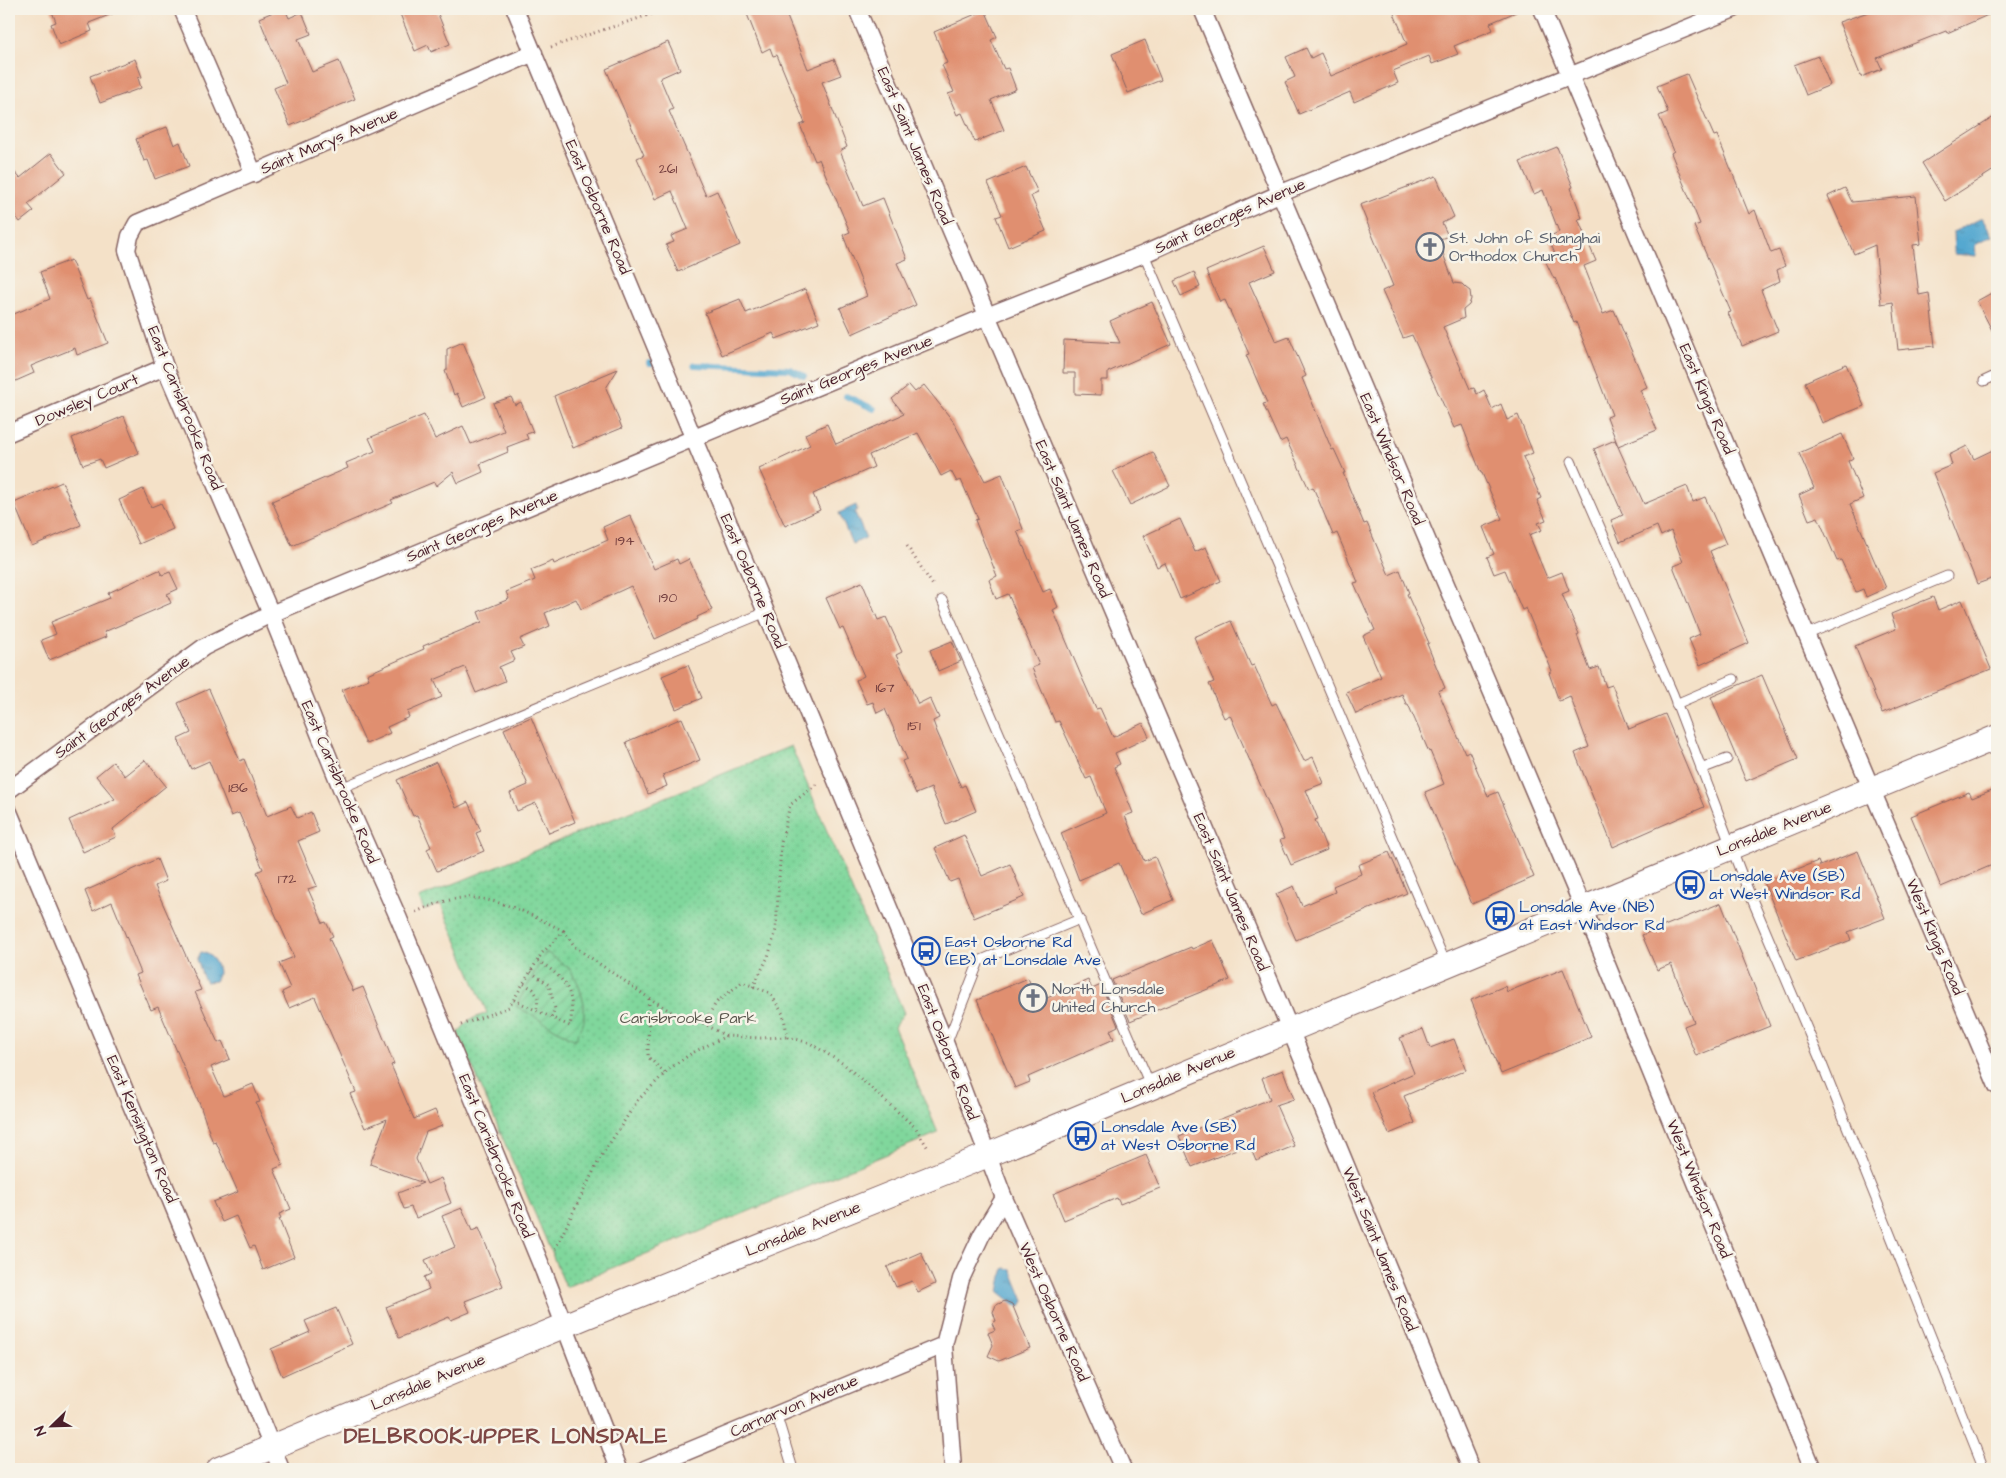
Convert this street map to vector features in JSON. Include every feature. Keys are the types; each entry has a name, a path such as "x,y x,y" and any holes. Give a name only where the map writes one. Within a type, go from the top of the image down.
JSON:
{"street":[{"path":"182,9 254,174"},
{"name":"East Osborne Road","path":"515,9 946,1045 988,1154"},
{"name":"East Saint James Road","path":"857,9 1289,1029"},
{"name":"East Windsor Road","path":"1202,9 1584,909"},
{"name":"East Kings Road","path":"1542,9 1872,789"},
{"name":"Saint Georges Avenue","path":"9,790 204,647 271,614 693,437 987,316 1144,254 1279,194 1734,9"},
{"name":"Saint Marys Avenue","path":"130,236 137,223 534,53"},
{"name":"East Carisbrooke Road","path":"130,236 127,250 165,367 399,919 544,1272 619,1469"},
{"name":"Dowsley Court","path":"9,432 165,367"},
{"name":"Lonsdale Avenue","path":"219,1469 564,1325 988,1154 1446,964 1584,909 1997,737"},
{"name":"West Kings Road","path":"1872,789 1997,1086"},
{"name":"East Kensington Road","path":"9,812 170,1196 281,1469"},
{"name":"West Windsor Road","path":"1584,909 1813,1469"},
{"name":"West Saint James Road","path":"1289,1029 1471,1469"},
{"name":"West Osborne Road","path":"988,1154 1004,1198 1123,1469"},
{"path":"953,1469 944,1345 960,1279 982,1234 1004,1198"},
{"name":"Carnarvon Avenue","path":"645,1469 776,1413 944,1345"}],"lane":[{"path":"1144,254 1446,964"},
{"path":"1984,381 1997,375"},
{"path":"1570,461 1676,704 1731,847 1822,1064 1984,1469"},
{"path":"1808,634 1947,576"},
{"path":"942,600 1151,1087"},
{"path":"342,788 766,612"},
{"path":"1676,704 1734,679"},
{"path":"1701,769 1727,759"},
{"path":"946,1045 980,961 1080,919"},
{"path":"776,1413 793,1469"}],"path":[{"path":"534,53 667,9"},
{"path":"907,546 942,600"},
{"path":"753,987 768,957 776,930 781,843 790,805 832,772"},
{"path":"399,919 435,904 472,898 518,908 564,931 575,947 648,998 674,1013 703,1023 726,1036 788,1037 810,1043 845,1064 916,1128 929,1150"},
{"path":"445,1032 494,1012 510,1008 538,961 554,940 564,931"},
{"path":"514,1000 570,1026 572,1000 568,988 560,976 538,961"},
{"path":"531,972 549,985 555,1009 552,1018"},
{"path":"703,1023 717,1002 742,982 770,993 783,1014 788,1037"},
{"path":"524,984 533,989 538,998 537,1010"},
{"path":"648,998 648,1057 665,1073"},
{"path":"544,1272 600,1158 638,1100 665,1073 692,1052 726,1036"}],"green space":[{"name":"Carisbrooke Park","path":"791,746 904,1013 894,1027 938,1133 566,1287 458,1033 469,1020 487,1013 441,904 424,910 419,898"},
{"path":"546,952 569,968 578,983 584,1003 584,1021 575,1040 516,1006"}],"water":[{"path":"1982,218 1992,236 1975,245 1976,256 1954,254 1953,232"},
{"path":"856,505 855,513 866,538 852,544 839,513"},
{"path":"201,952 205,953 216,963 218,972 215,981 206,982 203,977 197,960"},
{"path":"1005,1268 1011,1269 1024,1301 1021,1306 1017,1306 999,1292"}],"building":[{"path":"51,9 122,10 89,23 92,31 59,45 51,24 56,22"},
{"path":"280,9 285,9 289,18 302,12 311,34 298,39 312,72 339,61 355,99 290,126 274,88 286,83 259,18"},
{"path":"398,9 436,9 450,44 431,52 428,45 415,51"},
{"path":"745,9 784,9 808,69 834,59 841,75 822,82 847,147 840,151 863,206 883,198 907,259 897,263 916,305 852,334 840,308 867,296 843,235 850,232 819,159 815,161 800,125 805,123 777,55 773,56 770,48 762,52"},
{"path":"1392,9 1523,9 1490,23 1493,30 1454,46 1458,54 1432,64 1429,56 1393,71 1398,83 1354,102 1350,92 1299,114 1285,82 1295,77 1286,57 1306,48 1311,58 1321,53 1331,76 1407,44"},
{"path":"1877,9 1997,9 1997,11 1947,33 1946,31 1877,58 1882,69 1861,77 1839,22"},
{"path":"985,10 997,37 991,40 1004,69 1008,68 1016,89 991,100 1004,130 975,142 962,113 957,115 948,94 954,92 942,65 947,63 934,32"},
{"path":"1145,40 1161,80 1128,93 1112,54"},
{"path":"668,42 680,69 660,78 673,109 669,111 706,196 717,191 740,245 678,272 666,245 674,242 671,236 688,229 672,191 655,199 637,158 644,155 606,69"},
{"path":"1818,56 1830,85 1806,95 1794,65"},
{"path":"135,59 142,77 138,78 141,88 100,103 90,76"},
{"path":"1687,74 1714,136 1717,135 1749,214 1755,210 1771,253 1779,250 1785,266 1777,270 1780,281 1761,290 1778,331 1742,346 1728,313 1731,312 1694,226 1700,224 1671,153 1674,151 1659,116 1668,112 1657,86"},
{"path":"1997,115 1997,168 1945,201 1922,163"},
{"path":"167,127 174,145 180,142 189,166 155,179 148,160 144,161 136,139"},
{"path":"1557,147 1573,187 1571,188 1582,218 1578,219 1596,261 1584,266 1603,314 1614,310 1647,387 1640,390 1657,430 1618,446 1607,417 1612,415 1576,322 1574,323 1555,278 1544,258 1555,254 1548,237 1559,232 1543,190 1534,194 1520,162"},
{"path":"51,153 66,173 28,204 34,211 20,222 9,208 9,166 20,178"},
{"path":"1026,167 1038,193 1031,196 1046,231 1008,247 996,217 1002,215 988,183"},
{"path":"1436,176 1454,217 1442,223 1448,236 1438,240 1454,283 1462,284 1470,291 1471,299 1469,305 1463,310 1464,318 1443,327 1470,389 1474,388 1477,394 1484,390 1492,409 1501,404 1507,420 1518,415 1533,453 1523,457 1541,498 1537,500 1546,520 1538,523 1542,530 1529,535 1547,578 1562,572 1569,591 1562,594 1579,634 1577,635 1590,670 1599,667 1606,687 1612,685 1629,729 1665,714 1704,807 1613,847 1575,753 1589,747 1570,696 1559,701 1549,673 1552,671 1526,608 1522,610 1505,570 1494,574 1487,557 1494,554 1483,527 1502,519 1462,425 1454,428 1412,335 1403,338 1382,291 1393,286 1360,205"},
{"path":"1845,188 1852,202 1916,196 1921,244 1913,245 1919,295 1929,293 1935,346 1898,350 1893,302 1881,304 1875,245 1854,254 1828,196"},
{"path":"1264,246 1275,271 1249,282 1276,342 1289,337 1306,376 1302,378 1332,450 1334,449 1345,473 1343,473 1364,524 1367,523 1389,575 1400,570 1409,593 1407,594 1429,643 1427,644 1445,688 1438,691 1465,753 1469,751 1488,796 1498,792 1534,877 1472,904 1425,792 1444,784 1408,704 1406,704 1402,694 1356,714 1346,692 1381,677 1363,636 1375,630 1354,583 1358,582 1337,533 1333,535 1313,487 1309,489 1286,439 1280,442 1263,404 1267,403 1246,355 1249,354 1225,300 1220,302 1206,271"},
{"path":"71,260 87,300 90,299 108,343 77,355 75,348 31,366 34,373 9,384 9,316 50,299 40,272"},
{"path":"1194,272 1200,287 1181,296 1174,281"},
{"path":"805,289 819,322 776,339 773,333 722,355 705,313 740,299 746,313"},
{"path":"1997,290 1997,340 1977,301"},
{"path":"1152,302 1171,344 1108,372 1108,380 1101,380 1101,395 1075,394 1075,373 1063,373 1064,340 1120,343 1110,321"},
{"path":"463,342 486,397 463,407 457,393 454,395 445,371 447,370 447,349"},
{"path":"1846,364 1864,406 1822,423 1805,382"},
{"path":"618,369 606,388 622,428 573,448 554,396"},
{"path":"909,385 915,392 924,385 953,421 985,481 1002,474 1023,529 1017,531 1043,592 1050,589 1058,607 1053,610 1096,709 1100,708 1113,737 1143,723 1149,737 1115,753 1120,764 1114,767 1133,813 1125,816 1144,861 1155,857 1173,900 1141,914 1119,863 1079,880 1061,833 1106,813 1091,777 1086,779 1059,721 1055,722 1032,668 1039,665 1008,594 996,599 989,580 997,576 975,520 978,519 961,480 957,482 951,471 941,476 918,433 869,455 874,467 813,494 820,510 785,526 759,469 810,445 805,434 827,424 836,444 904,414 892,399"},
{"path":"511,397 515,405 521,402 533,432 526,434 528,439 507,447 508,452 480,464 483,472 458,483 453,472 436,486 434,482 391,500 393,503 292,546 272,501 348,468 346,463 375,451 369,438 424,415 435,439 463,426 471,444 504,431 493,403"},
{"path":"124,416 139,453 104,468 100,459 83,465 72,438"},
{"path":"1842,434 1853,458 1848,461 1863,498 1850,504 1886,588 1866,597 1863,589 1856,592 1841,560 1837,561 1818,517 1809,520 1799,495 1814,488 1799,453"},
{"path":"1615,440 1644,504 1687,486 1693,502 1705,497 1726,544 1710,551 1749,643 1700,665 1689,639 1700,634 1673,566 1683,562 1671,531 1661,536 1657,526 1620,542 1611,520 1623,515 1594,449"},
{"path":"1967,446 1974,459 1997,448 1997,577 1977,584 1933,473 1952,465 1949,455"},
{"path":"1153,452 1170,486 1130,505 1113,471"},
{"path":"62,482 81,525 32,546 14,503"},
{"path":"143,489 151,507 161,503 173,529 139,544 119,500"},
{"path":"630,515 654,569 677,559 679,564 689,559 712,610 697,617 698,619 655,639 631,586 581,609 576,599 545,613 550,626 520,639 524,647 511,652 515,660 499,667 505,681 476,693 465,667 434,680 442,697 407,712 409,717 387,727 390,733 366,744 342,690 369,679 367,674 424,649 423,646 482,622 478,612 509,599 506,592 535,580 531,570 553,561 554,564 608,540 603,527"},
{"path":"1180,519 1195,552 1206,547 1221,581 1180,599 1165,563 1157,567 1143,536"},
{"path":"159,570 162,575 170,572 178,589 167,594 171,603 104,632 106,637 49,660 41,640 56,634 51,622 110,598 108,593"},
{"path":"862,582 878,620 886,617 902,652 896,655 918,704 930,698 939,718 933,721 937,732 961,787 965,785 976,811 946,824 931,788 916,794 902,761 907,759 885,709 877,713 873,702 867,704 856,680 864,676 843,628 840,629 826,598"},
{"path":"1933,597 1938,610 1962,600 1991,669 1882,713 1855,646 1896,629 1891,614"},
{"path":"1231,621 1251,666 1254,665 1272,705 1276,703 1304,761 1313,757 1324,783 1306,790 1318,819 1315,820 1327,850 1291,865 1280,840 1284,839 1230,715 1224,718 1209,684 1214,682 1194,637"},
{"path":"952,641 961,661 938,671 930,650"},
{"path":"688,665 702,698 676,709 662,676"},
{"path":"1762,675 1798,759 1746,781 1711,697"},
{"path":"209,689 240,761 244,759 267,816 291,806 297,818 311,812 319,832 298,841 317,886 308,889 323,923 326,922 333,936 329,938 353,991 363,987 394,1064 391,1065 414,1119 435,1110 442,1126 426,1132 416,1159 427,1184 441,1178 451,1203 416,1218 411,1207 404,1209 398,1193 423,1183 370,1164 387,1119 365,1128 350,1094 356,1092 315,997 289,1008 282,992 290,988 279,963 294,957 257,872 263,869 239,813 231,816 209,761 191,769 178,739 191,733 178,703"},
{"path":"531,717 575,822 549,833 536,803 517,811 510,793 528,785 504,729"},
{"path":"682,718 700,760 663,775 667,786 648,794 626,742"},
{"path":"145,760 166,786 113,829 116,837 83,852 69,820 115,799 96,776 113,762 125,776"},
{"path":"436,762 456,808 468,802 481,831 476,833 484,851 437,871 427,849 431,847 417,815 413,816 397,780"},
{"path":"1997,788 1997,863 1941,887 1911,816 1969,792 1972,798"},
{"path":"964,835 982,876 1010,864 1024,897 974,918 958,879 950,882 935,848"},
{"path":"1858,851 1885,918 1848,932 1851,940 1796,961 1764,882 1818,861 1820,866"},
{"path":"1389,852 1407,893 1296,940 1276,894 1294,886 1302,906 1335,892 1333,886 1361,874 1358,865"},
{"path":"157,859 166,881 155,886 201,990 195,992 218,1043 222,1041 230,1059 211,1067 224,1096 253,1084 260,1102 256,1103 283,1165 274,1169 291,1209 279,1214 281,1218 279,1219 294,1257 263,1270 254,1246 250,1248 236,1216 222,1222 213,1202 238,1192 216,1142 213,1143 200,1105 158,1007 151,1010 136,975 141,973 112,902 93,911 85,891"},
{"path":"1721,903 1770,1026 1696,1056 1684,1026 1694,1022 1671,964 1657,970 1642,935"},
{"path":"1213,940 1230,980 1130,1021 1112,980 1191,947 1192,949"},
{"path":"1563,969 1591,1037 1501,1074 1471,1000 1505,986 1507,992"},
{"path":"1028,978 1038,1002 1088,980 1092,989 1101,985 1118,1026 1110,1030 1114,1039 1028,1077 1030,1082 1015,1088 977,1000"},
{"path":"1423,1029 1430,1048 1454,1039 1466,1070 1404,1096 1415,1123 1389,1134 1371,1092 1414,1073 1400,1038"},
{"path":"1283,1070 1294,1099 1276,1105 1294,1146 1256,1161 1249,1144 1192,1167 1179,1136 1270,1099 1262,1078"},
{"path":"1146,1155 1160,1188 1120,1204 1117,1198 1064,1220 1053,1194"},
{"path":"462,1208 472,1231 479,1228 503,1286 465,1301 470,1312 451,1320 449,1317 399,1338 386,1307 429,1289 424,1277 431,1274 425,1260 455,1247 442,1216"},
{"path":"921,1252 935,1284 918,1292 912,1281 896,1287 887,1267"},
{"path":"1005,1301 1012,1304 1030,1348 999,1361 988,1356 993,1345 988,1333 995,1330 992,1323 996,1321 993,1312 996,1305"},
{"path":"336,1308 352,1344 282,1376 271,1349 310,1332 305,1321"}],"waterway":[{"path":"694,365 790,369 804,376"},
{"path":"846,396 874,409"}],"place":[{"name":"St. John of Shanghai Orthodox Church","path":"1430,247"},
{"name":"Lonsdale Ave (SB) at West Windsor Rd","path":"1690,885"},
{"name":"Lonsdale Ave (NB) at East Windsor Rd","path":"1500,916"},
{"name":"East Osborne Rd (EB) at Lonsdale Ave","path":"926,951"},
{"name":"North Lonsdale United Church","path":"1033,998"},
{"name":"Lonsdale Ave (SB) at West Osborne Rd","path":"1082,1136"}],"district":[{"name":"DELBROOK-UPPER LONSDALE","path":"506,1436"}]}
